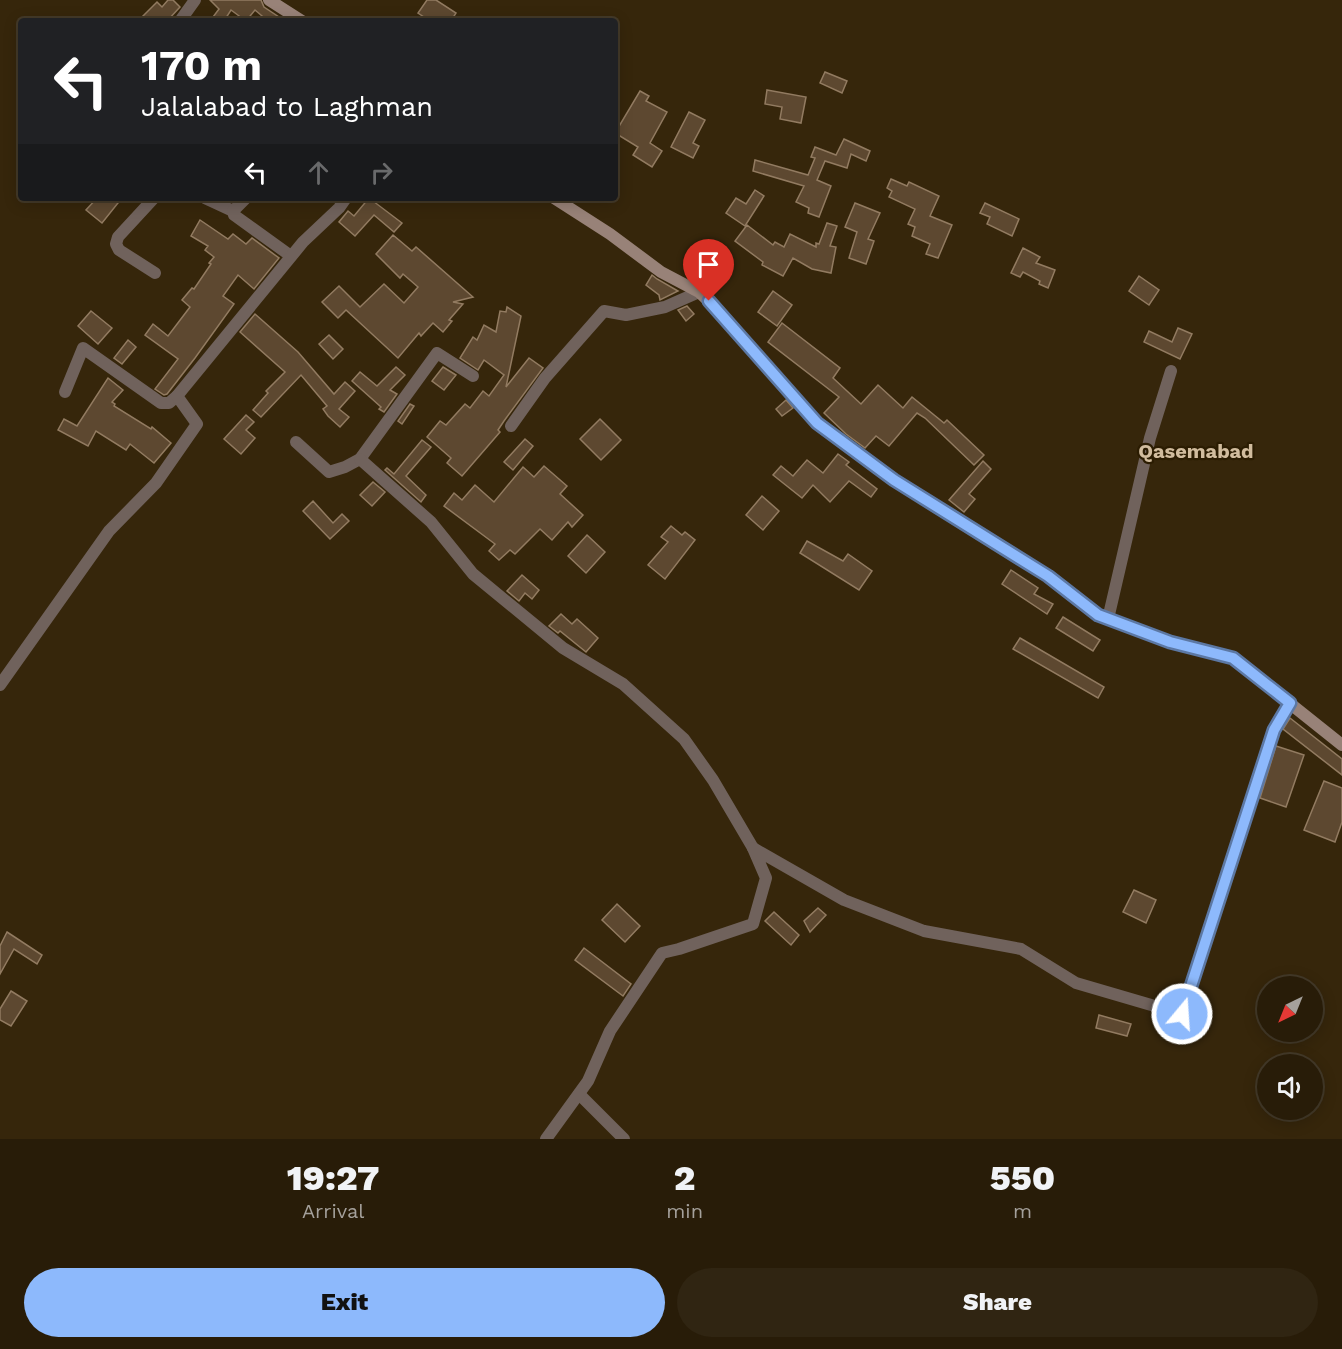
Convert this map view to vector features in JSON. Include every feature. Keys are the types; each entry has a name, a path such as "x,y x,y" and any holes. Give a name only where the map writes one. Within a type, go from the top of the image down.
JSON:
{"street":[{"path":"182,18 195,0"},
{"path":"269,0 297,18"},
{"path":"151,201 118,237 116,244 119,250 155,273"},
{"path":"211,201 233,211 239,220 291,256"},
{"path":"233,211 243,201"},
{"path":"65,392 83,348 161,403 169,403 303,242 344,201"},
{"path":"559,201 610,234 661,272 699,292 719,311 817,423 894,480 1048,576 1098,615 1170,642 1233,658 1342,745"},
{"path":"512,426 545,378 604,311 626,315 665,307 699,292"},
{"path":"297,442 329,472 345,467 360,459 437,353 472,376"},
{"path":"1108,619 1150,438 1171,371"},
{"path":"0,685 109,531 156,483 197,424 177,396"},
{"path":"360,459 431,522 473,574 563,648 623,684 684,739 713,780 753,848 766,878 753,924 679,950 662,953 610,1031 588,1082 546,1139"},
{"path":"753,848 844,900 924,932 1021,949 1076,983 1182,1014 1274,730 1290,703"},
{"path":"579,1094 624,1139"}],"building":[{"path":"168,0 173,0 180,7 170,18 141,18 157,2 162,7"},
{"path":"210,0 261,0 264,7 280,18 264,18 255,10 248,18 242,18 231,10 226,18 212,18 219,9"},
{"path":"427,0 436,0 456,13 453,18 426,18 418,13"},
{"path":"825,72 847,81 842,93 820,83"},
{"path":"767,90 806,97 801,123 780,119 782,107 765,104"},
{"path":"640,91 649,96 646,101 667,112 650,143 662,151 652,167 633,155 638,147 618,135 618,128"},
{"path":"689,112 705,120 693,143 699,146 693,158 671,147"},
{"path":"844,139 870,151 866,161 851,154 847,168 825,161 817,180 831,186 819,217 808,213 809,208 796,202 804,186 753,171 755,160 808,175 815,158 811,157 815,147 836,155"},
{"path":"891,179 907,186 909,182 939,196 930,216 952,225 938,258 926,254 930,244 912,236 915,227 908,224 915,209 889,197 892,191 887,188"},
{"path":"755,190 764,196 745,226 726,213 736,198 746,204"},
{"path":"94,201 120,201 102,223 86,210"},
{"path":"366,201 373,201 402,223 394,232 374,215 355,236 339,222 348,211 354,216"},
{"path":"855,203 880,213 868,239 874,241 866,264 849,258 857,232 845,227"},
{"path":"985,203 1019,219 1012,236 987,224 990,217 980,213"},
{"path":"200,220 228,239 233,234 246,244 252,238 279,258 254,289 238,275 223,296 234,304 195,358 164,395 155,389 178,359 145,335 153,324 168,336 190,307 182,300 192,288 194,289 211,264 209,263 214,257 205,250 208,246 191,236"},
{"path":"827,223 837,226 830,246 836,247 831,273 812,269 793,258 783,276 762,265 763,262 735,241 747,225 773,245 775,242 784,247 790,234 816,247"},
{"path":"393,235 412,251 416,247 473,297 453,302 463,304 449,320 452,321 443,332 433,323 421,336 419,333 398,358 346,310 338,318 322,302 339,286 360,307 384,284 404,303 418,287 403,274 400,278 376,254"},
{"path":"1023,248 1040,257 1036,263 1055,270 1048,288 1023,272 1020,277 1011,273"},
{"path":"652,275 678,291 660,300 659,295 646,285"},
{"path":"1139,276 1159,290 1149,305 1129,291"},
{"path":"773,291 792,305 777,326 758,312"},
{"path":"687,306 694,314 686,321 678,310"},
{"path":"507,307 521,316 506,387 529,358 543,368 504,421 498,430 500,432 462,476 447,463 451,458 427,437 440,421 446,425 465,404 470,408 483,391 489,396 504,375 484,360 478,370 460,358 473,337 477,340 484,325 496,332 500,311 506,312"},
{"path":"91,311 112,328 98,344 78,326"},
{"path":"255,314 298,352 334,394 345,382 355,391 339,409 349,417 340,427 328,416 323,409 327,406 301,375 261,417 253,410 268,393 266,391 285,372 240,332"},
{"path":"782,323 840,368 833,378 861,404 878,385 903,408 912,397 944,423 947,420 984,455 974,465 917,413 889,446 876,436 865,448 824,413 839,397 768,342"},
{"path":"1178,328 1192,334 1180,359 1144,342 1149,331 1172,342"},
{"path":"329,335 343,349 333,359 319,344"},
{"path":"128,340 136,347 122,364 114,358"},
{"path":"396,367 405,375 390,390 397,394 384,412 352,381 360,372 377,386"},
{"path":"443,367 456,375 444,390 432,381"},
{"path":"108,378 123,390 112,402 114,406 151,429 152,427 171,443 154,463 130,444 126,450 96,431 88,446 58,430 64,419 77,426"},
{"path":"786,400 793,408 782,416 776,409"},
{"path":"410,404 414,406 402,424 398,421"},
{"path":"246,415 254,422 246,430 255,438 241,454 224,439"},
{"path":"600,419 621,440 601,460 580,439"},
{"path":"525,439 533,446 513,470 504,462"},
{"path":"422,440 431,447 406,476 426,495 421,502 385,470 387,468 394,474"},
{"path":"838,454 849,462 846,465 877,489 871,497 849,481 830,502 813,485 802,498 773,475 781,466 793,476 807,460 823,473"},
{"path":"983,461 991,469 969,494 975,499 964,512 949,500"},
{"path":"544,466 567,486 560,494 583,515 572,527 568,522 552,540 540,529 515,554 510,550 499,560 489,551 495,544 444,506 454,493 462,500 475,485 494,502 523,467 534,477"},
{"path":"373,482 385,492 372,506 360,495"},
{"path":"762,496 779,511 763,530 746,515"},
{"path":"313,501 333,523 342,514 349,521 330,539 303,511"},
{"path":"671,526 682,535 685,532 695,540 665,579 648,565 668,542 661,537"},
{"path":"587,535 605,552 586,573 568,556"},
{"path":"807,541 843,561 848,554 872,571 859,590 800,553"},
{"path":"1011,570 1038,588 1034,594 1053,604 1047,614 1002,584"},
{"path":"522,575 539,590 532,599 525,593 519,601 507,591"},
{"path":"561,614 572,624 577,619 598,638 586,652 560,631 558,633 549,626"},
{"path":"1063,617 1100,640 1093,651 1056,628"},
{"path":"1020,638 1104,687 1098,698 1013,649"},
{"path":"1290,718 1342,759 1342,775 1283,729"},
{"path":"1276,746 1304,755 1286,807 1260,798"},
{"path":"1324,781 1342,788 1342,822 1335,842 1304,830"},
{"path":"1134,890 1156,900 1146,923 1123,912"},
{"path":"617,904 640,926 625,942 602,920"},
{"path":"818,908 826,915 810,932 804,921"},
{"path":"774,912 799,935 791,945 765,921"},
{"path":"7,932 42,955 37,964 14,949 0,974 0,946"},
{"path":"584,948 631,984 623,996 575,960"},
{"path":"11,991 27,1001 11,1026 0,1020 0,1009"},
{"path":"1099,1015 1131,1024 1127,1036 1096,1028"}],"district":[{"name":"Qasemabad","path":"1196,451"}],"route":[{"path":"709,301 817,423 894,480 1048,576 1098,615 1170,642 1233,658 1290,703 1274,730 1182,1014"}]}
